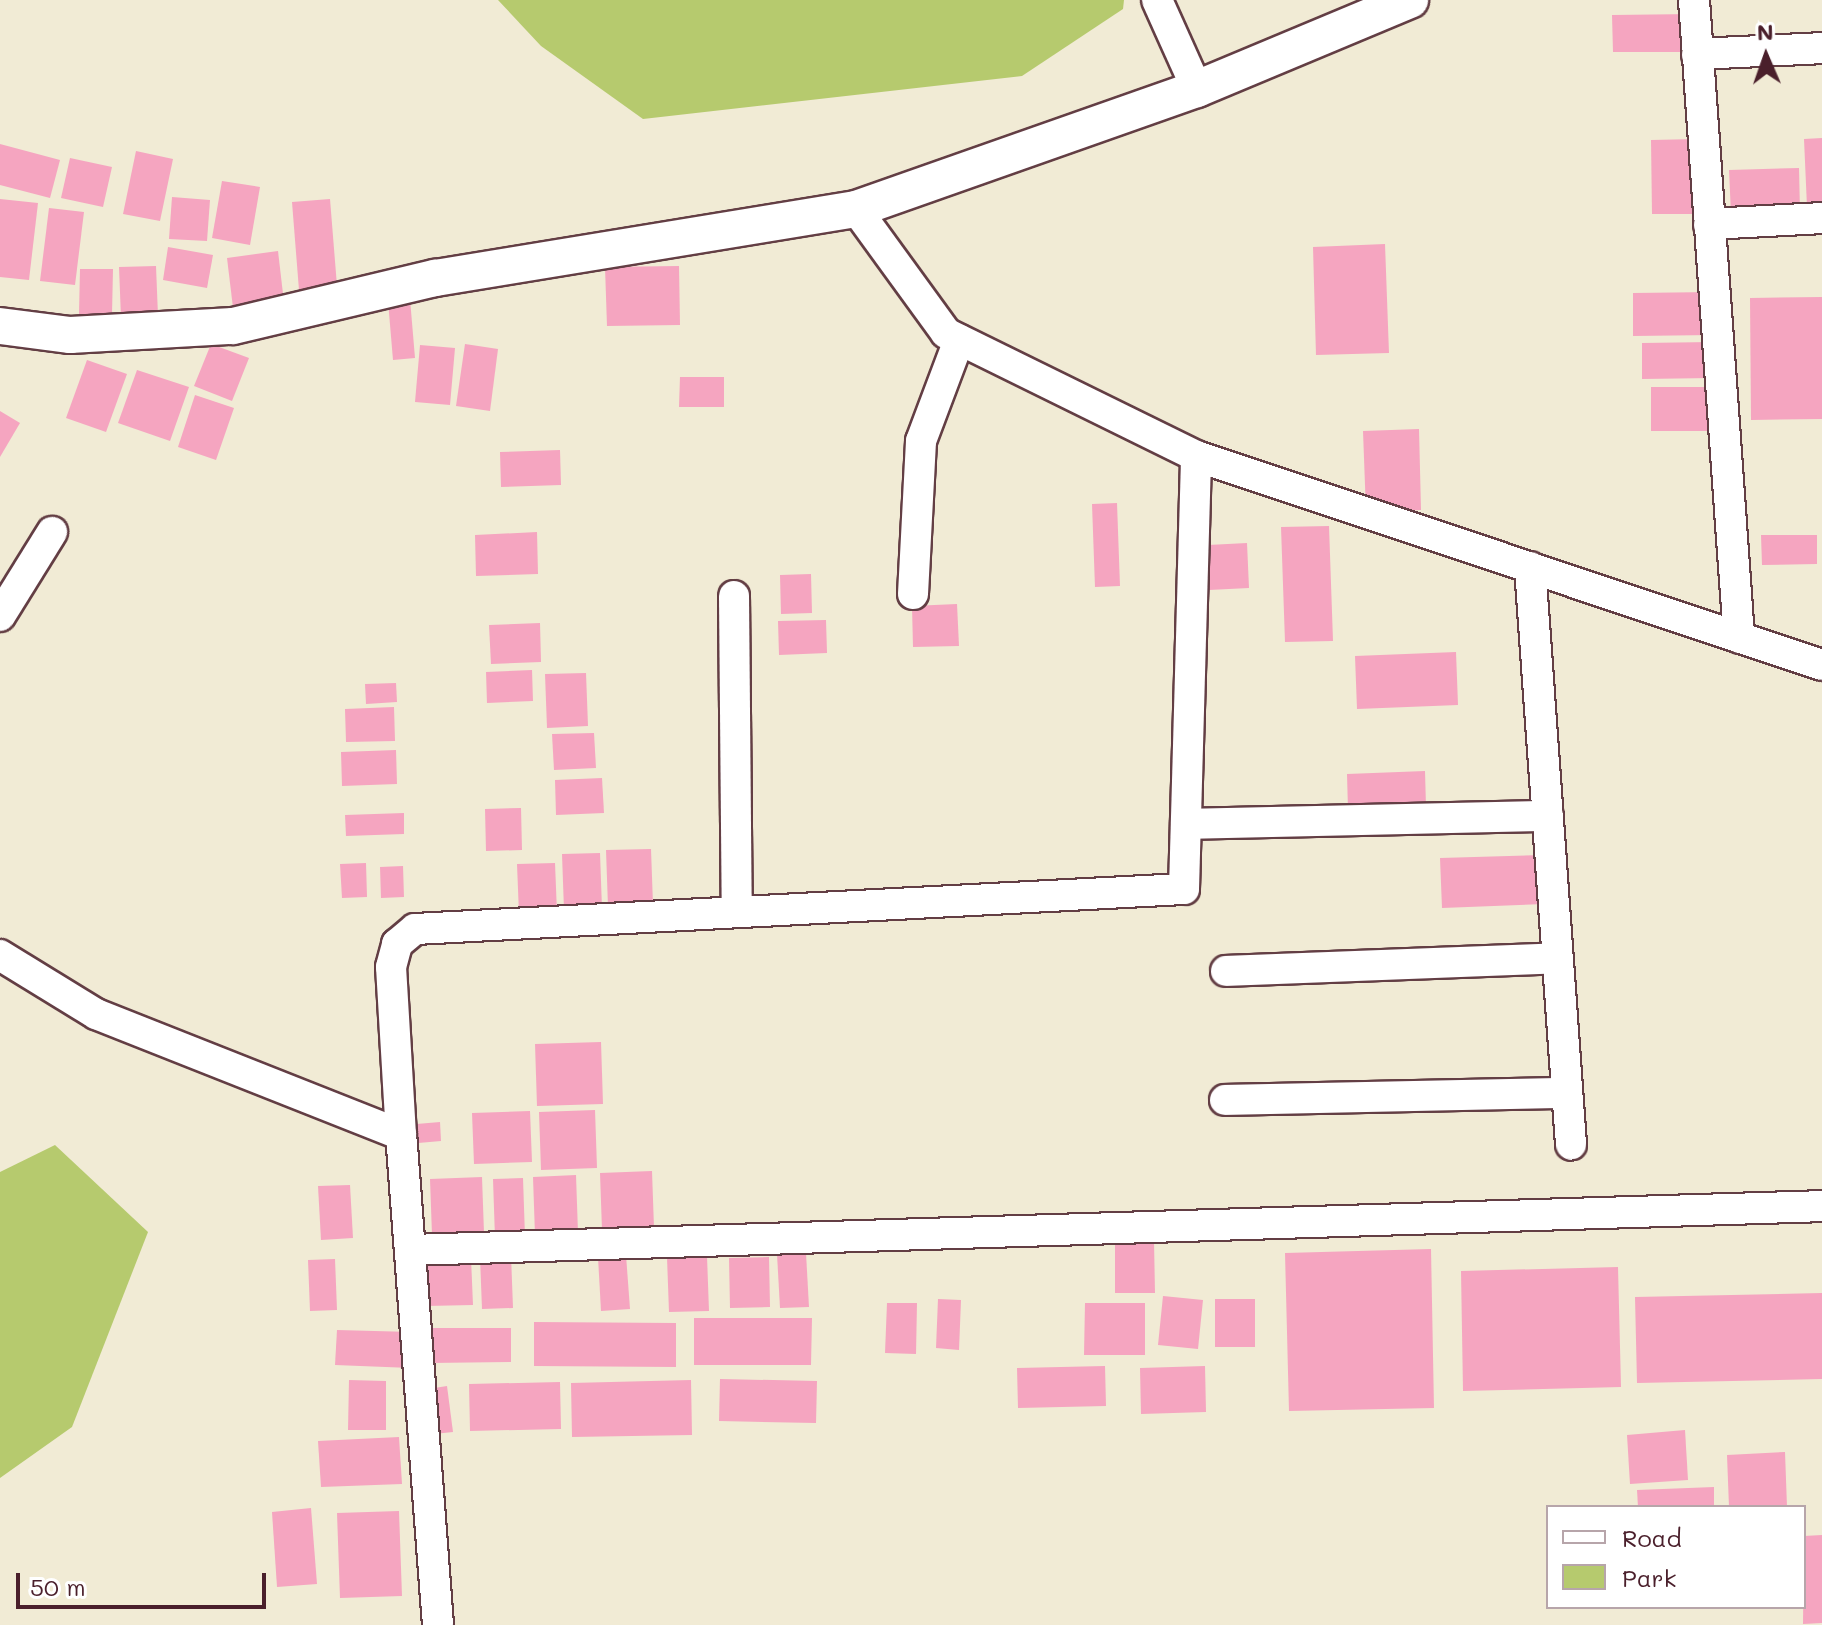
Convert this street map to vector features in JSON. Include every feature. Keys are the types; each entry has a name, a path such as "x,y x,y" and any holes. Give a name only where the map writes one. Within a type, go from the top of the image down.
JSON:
{"street":[{"path":"1157,0 1197,89"},
{"path":"0,326 70,335 233,326 435,278 856,209 1197,89 1410,0"},
{"path":"1694,0 1739,637"},
{"path":"1697,54 1822,48"},
{"path":"856,209 946,333 1196,456 1822,665"},
{"path":"1709,224 1822,218"},
{"path":"913,594 921,441 959,340"},
{"path":"438,1625 401,1135 391,967 397,944 415,929 1184,889 1196,456"},
{"path":"0,616 52,532"},
{"path":"1530,567 1571,1145"},
{"path":"734,596 737,912"},
{"path":"1186,824 1548,816"},
{"path":"0,955 96,1014 401,1135"},
{"path":"1226,971 1557,958"},
{"path":"1225,1100 1567,1093"},
{"path":"410,1250 1822,1206"}],"green space":[{"path":"498,0 1124,0 1123,9 1022,76 643,119 541,46"},
{"path":"55,1145 148,1232 72,1427 0,1478 0,1172"}],"building":[{"path":"1694,14 1694,52 1613,52 1612,15"},
{"path":"1822,138 1822,207 1807,207 1804,139"},
{"path":"1697,139 1698,214 1652,214 1651,140"},
{"path":"0,144 60,160 50,198 0,185"},
{"path":"136,151 173,159 160,221 123,214"},
{"path":"70,158 112,167 103,207 61,198"},
{"path":"1799,168 1800,212 1731,214 1729,170"},
{"path":"222,181 260,187 250,245 212,238"},
{"path":"172,197 210,200 207,241 169,239"},
{"path":"0,199 38,203 29,280 0,277"},
{"path":"330,199 337,286 299,290 292,202"},
{"path":"49,208 84,212 75,285 40,281"},
{"path":"1385,244 1389,353 1316,355 1313,247"},
{"path":"168,247 213,255 207,288 163,280"},
{"path":"278,251 285,311 234,316 227,258"},
{"path":"156,266 158,316 121,318 119,267"},
{"path":"679,266 680,325 607,326 605,267"},
{"path":"80,269 113,269 112,314 79,314"},
{"path":"1714,292 1714,335 1633,336 1633,293"},
{"path":"1822,297 1822,419 1751,420 1750,298"},
{"path":"410,299 415,358 393,360 388,301"},
{"path":"1712,342 1713,378 1642,379 1642,343"},
{"path":"211,344 249,358 232,401 194,386"},
{"path":"465,344 498,349 490,411 456,406"},
{"path":"420,345 455,348 450,405 415,402"},
{"path":"87,360 127,374 106,432 66,418"},
{"path":"137,370 189,387 170,441 118,423"},
{"path":"680,377 724,377 724,407 679,407"},
{"path":"1651,387 1708,387 1708,431 1651,431"},
{"path":"195,395 234,408 216,460 178,447"},
{"path":"0,411 20,423 0,457"},
{"path":"1419,429 1421,510 1366,512 1363,431"},
{"path":"560,450 561,485 501,487 500,452"},
{"path":"1117,503 1120,586 1095,587 1092,504"},
{"path":"1329,526 1333,641 1285,642 1281,527"},
{"path":"537,532 538,574 476,576 475,535"},
{"path":"1761,535 1817,535 1817,564 1762,565"},
{"path":"1247,543 1249,588 1209,590 1208,545"},
{"path":"811,574 812,613 781,614 780,575"},
{"path":"957,604 959,646 913,647 912,606"},
{"path":"826,620 827,653 779,655 778,621"},
{"path":"540,623 541,662 491,664 489,625"},
{"path":"1456,652 1458,705 1357,709 1355,656"},
{"path":"532,670 533,701 487,703 486,672"},
{"path":"586,673 588,726 547,728 545,674"},
{"path":"396,683 397,702 366,704 365,684"},
{"path":"394,707 395,741 346,742 345,709"},
{"path":"594,733 596,768 554,770 552,734"},
{"path":"396,750 397,784 342,786 341,752"},
{"path":"1425,771 1426,807 1348,810 1347,774"},
{"path":"602,778 604,813 556,815 555,780"},
{"path":"521,808 522,850 486,851 485,809"},
{"path":"404,813 404,834 346,836 345,815"},
{"path":"651,849 653,905 608,907 606,850"},
{"path":"600,853 602,909 564,910 562,854"},
{"path":"1543,855 1545,904 1442,908 1440,858"},
{"path":"366,863 367,897 342,898 340,864"},
{"path":"555,863 557,913 519,914 517,864"},
{"path":"403,866 404,897 381,898 380,867"},
{"path":"601,1042 603,1104 537,1106 535,1044"},
{"path":"595,1110 597,1168 541,1170 539,1112"},
{"path":"530,1111 532,1162 474,1164 472,1113"},
{"path":"440,1122 441,1141 407,1144 405,1125"},
{"path":"652,1171 654,1228 602,1230 600,1173"},
{"path":"576,1175 578,1233 535,1235 533,1177"},
{"path":"482,1177 484,1233 432,1235 430,1179"},
{"path":"523,1178 525,1237 495,1238 493,1179"},
{"path":"350,1185 353,1238 321,1240 318,1186"},
{"path":"1154,1241 1155,1293 1115,1293 1115,1242"},
{"path":"1431,1249 1434,1408 1289,1411 1285,1253"},
{"path":"806,1253 809,1307 780,1308 777,1254"},
{"path":"511,1255 513,1308 482,1309 480,1257"},
{"path":"626,1255 630,1309 601,1311 598,1257"},
{"path":"707,1256 709,1311 669,1312 667,1257"},
{"path":"769,1257 770,1307 730,1308 729,1258"},
{"path":"471,1258 473,1305 426,1306 424,1260"},
{"path":"335,1259 337,1310 310,1311 308,1260"},
{"path":"1618,1267 1621,1387 1463,1391 1461,1271"},
{"path":"1822,1293 1822,1379 1637,1383 1635,1297"},
{"path":"1163,1296 1203,1300 1198,1349 1158,1345"},
{"path":"938,1299 961,1300 959,1350 936,1348"},
{"path":"1215,1299 1255,1299 1255,1347 1215,1347"},
{"path":"887,1303 917,1303 916,1354 885,1353"},
{"path":"1085,1303 1145,1303 1145,1355 1084,1355"},
{"path":"694,1318 812,1318 811,1365 694,1365"},
{"path":"534,1322 676,1323 676,1367 534,1366"},
{"path":"428,1328 511,1328 511,1362 429,1363"},
{"path":"337,1330 412,1332 411,1368 335,1365"},
{"path":"1105,1366 1106,1406 1018,1408 1017,1368"},
{"path":"1205,1366 1206,1412 1141,1414 1140,1368"},
{"path":"720,1379 817,1381 816,1423 719,1421"},
{"path":"349,1380 386,1381 386,1430 348,1430"},
{"path":"691,1380 692,1435 572,1437 571,1383"},
{"path":"560,1382 561,1429 470,1431 469,1384"},
{"path":"447,1386 453,1432 434,1434 428,1389"},
{"path":"1685,1430 1688,1480 1630,1484 1627,1435"},
{"path":"399,1437 402,1484 321,1487 318,1441"},
{"path":"1785,1452 1787,1505 1729,1505 1727,1455"},
{"path":"1714,1487 1714,1505 1638,1505 1637,1490"},
{"path":"311,1508 317,1584 277,1587 272,1512"},
{"path":"399,1511 402,1596 340,1598 337,1513"},
{"path":"1822,1535 1822,1623 1803,1624 1803,1609 1806,1609 1806,1536"}]}
